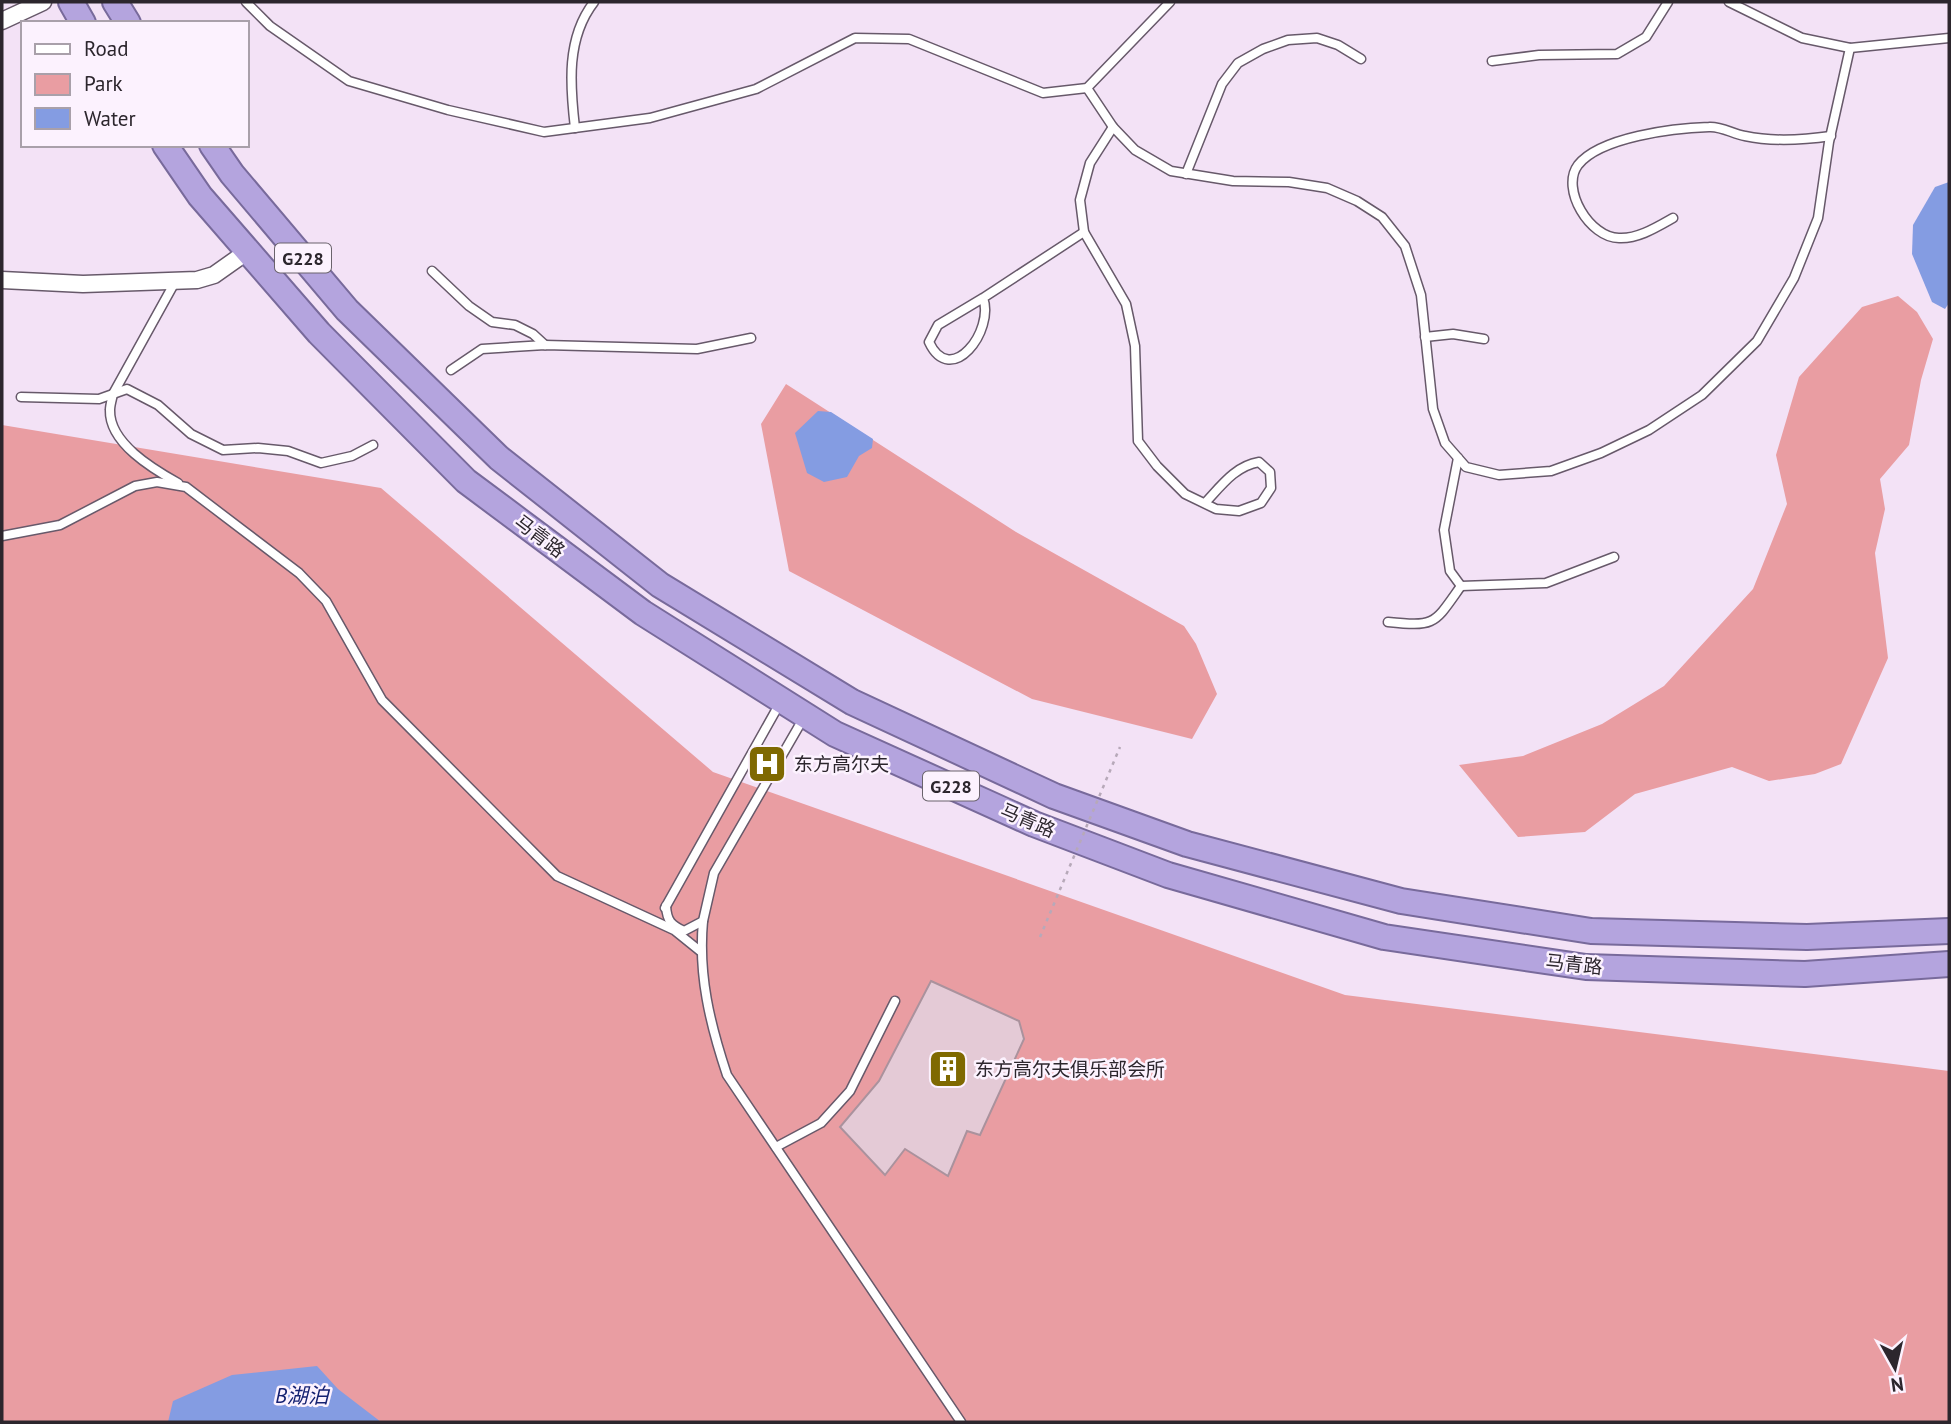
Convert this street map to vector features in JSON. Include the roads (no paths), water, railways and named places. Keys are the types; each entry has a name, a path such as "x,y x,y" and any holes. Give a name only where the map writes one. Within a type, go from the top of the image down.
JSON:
{"highway":[{"path":"71,2 82,21"},
{"path":"115,2 127,21"},
{"name":"马青路","path":"165,147 200,196 319,333 467,481 643,613 847,740 1034,824 1168,875 1384,937 1586,967 1805,974 1949,964"},
{"name":"马青路","path":"213,147 232,174 347,310 499,458 660,585 852,702 1041,790 1187,845 1401,901 1591,930 1807,937 1949,931"}],"street":[{"path":"2,21 43,2"},
{"path":"2,280 83,284 197,280 214,275 248,251"}],"lane":[{"path":"246,2 270,26 349,81 448,110 544,131 650,118 755,89 855,38 909,39 1043,93 1087,88 1170,2"},
{"path":"575,128 570,84 572,56 585,13 594,2"},
{"path":"1492,61 1539,55 1618,54 1646,37 1668,2"},
{"path":"1729,2 1802,38 1850,48 1949,38"},
{"path":"1186,174 1222,84 1238,64 1264,49 1288,40 1317,38 1338,45 1361,59"},
{"path":"1087,88 1114,127 1135,150 1171,171 1233,181 1289,182 1327,188 1357,201 1382,217 1405,246 1421,295 1433,409 1445,443 1466,467 1499,475 1550,471 1601,453 1649,430 1702,395 1757,341 1794,278 1818,218 1831,136 1850,48"},
{"path":"1673,218 1648,232 1617,239 1595,228 1578,208 1574,186 1575,170 1586,155 1605,146 1676,130 1712,126 1745,136 1777,139 1806,140 1831,136"},
{"path":"1114,127 1090,163 1080,200 1084,232 1126,304 1135,346 1138,441 1157,466 1185,494 1216,509 1239,511 1261,503 1271,488 1270,472 1259,462 1245,464 1205,503"},
{"path":"983,298 986,316 975,344 956,360 943,359 934,354 929,342 938,324 1084,232"},
{"path":"432,271 469,306 492,322 515,325 533,334 545,345"},
{"path":"175,282 113,394 110,412 118,435 136,456 186,487 299,573 326,601 382,700 557,876 674,930 700,951"},
{"path":"1426,337 1453,334 1484,339"},
{"path":"451,370 482,349 545,345 697,349 751,338"},
{"path":"21,397 99,399 127,389 158,405 191,434 223,450 258,448 288,451 321,463 352,456 373,445"},
{"path":"1458,458 1444,530 1450,571 1461,586"},
{"path":"2,536 60,526 135,486 157,482 186,487"},
{"path":"1461,586 1546,583 1614,557"},
{"path":"1388,622 1417,625 1438,619 1461,586"},
{"path":"657,922 781,700"},
{"path":"805,716 714,873 703,921 700,951 712,1031 727,1075 961,1422"},
{"path":"666,906 667,917 672,926 684,931 703,921"},
{"path":"776,1147 821,1123 850,1091 895,1001"}],"water":[{"path":"1949,182 1949,303 1945,309 1932,302 1912,254 1913,225 1935,187"},
{"path":"818,411 831,412 873,439 872,448 859,456 847,477 824,482 807,473 795,433"},
{"name":"B湖泊","path":"317,1366 338,1389 381,1422 168,1422 173,1401 232,1375"}],"place":[{"name":"东方高尔夫","path":"767,764"},
{"name":"东方高尔夫俱乐部会所","path":"948,1069"}]}
